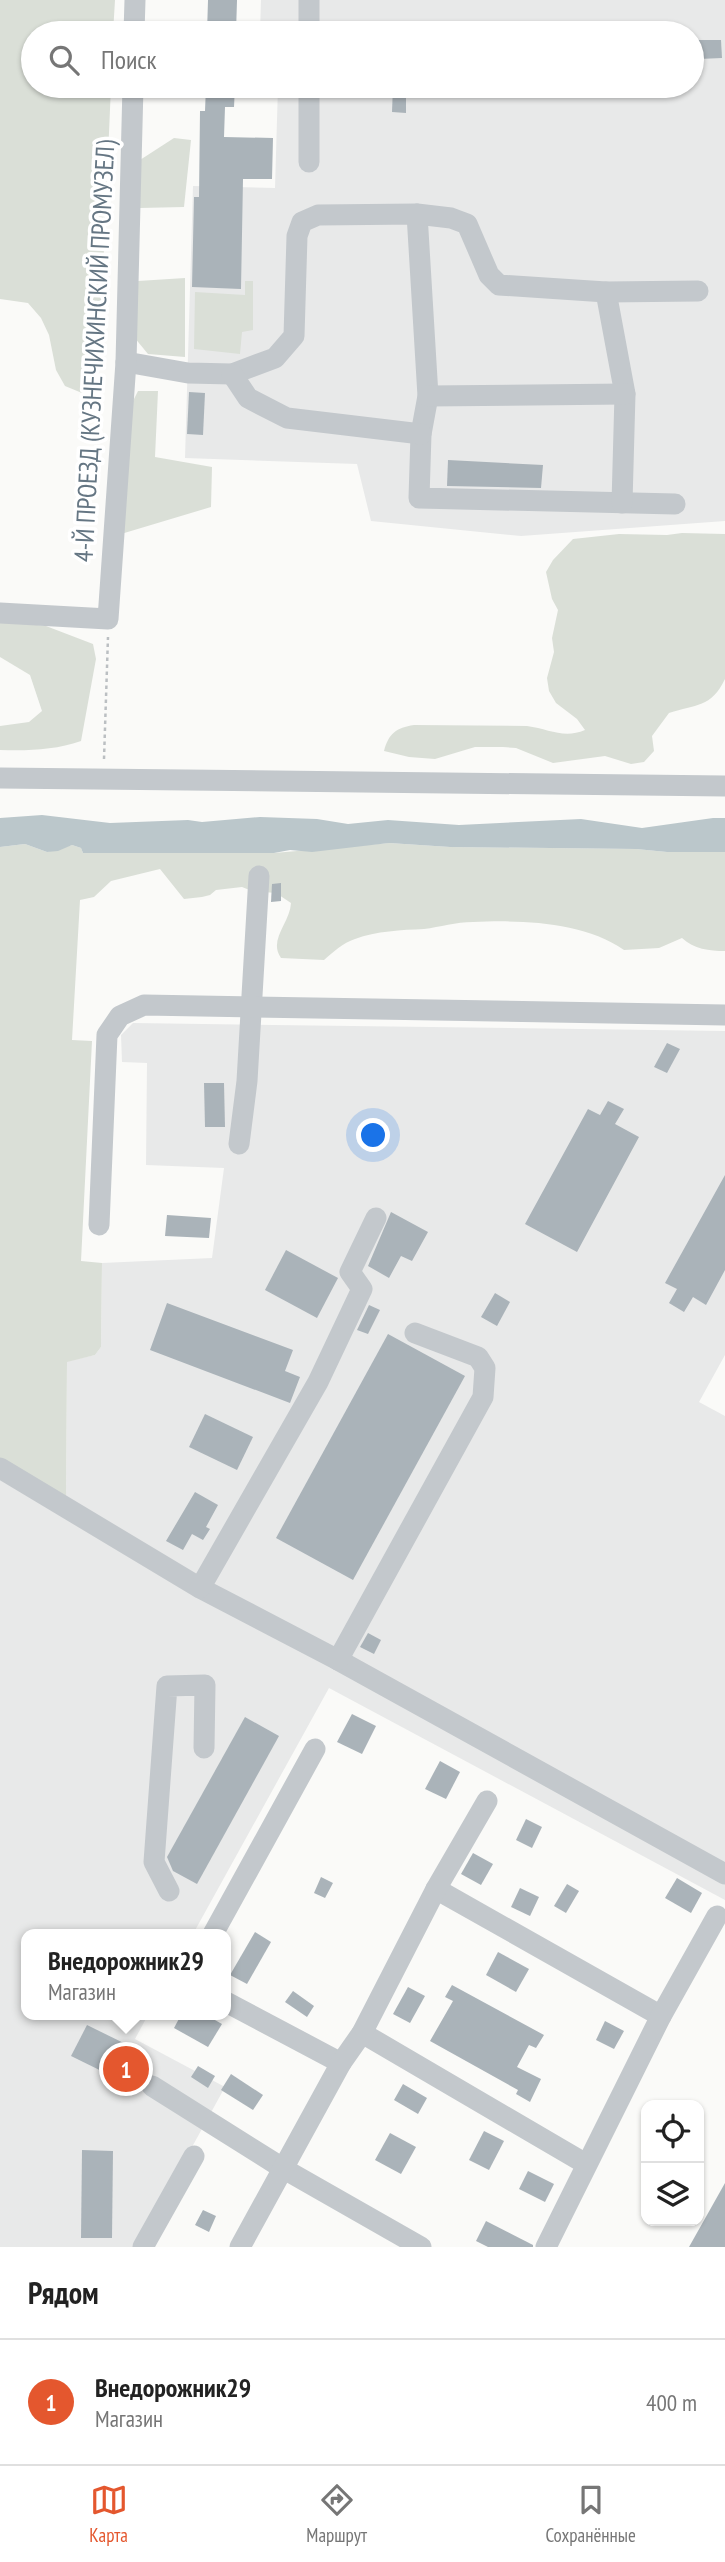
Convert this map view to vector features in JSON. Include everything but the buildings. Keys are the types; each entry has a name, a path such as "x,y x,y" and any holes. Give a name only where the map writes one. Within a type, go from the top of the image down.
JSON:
{"street":[{"path":"134,21 135,0"},
{"path":"309,0 309,21"},
{"name":"4-Й ПРОЕЗД (КУЗНЕЧИХИНСКИЙ ПРОМУЗЕЛ)","path":"108,619 126,362 133,98"},
{"path":"309,98 309,162"},
{"path":"126,362 188,373 232,374 275,358 293,335 297,236 302,222 318,215 417,214 451,218 467,224 489,275 499,285 606,292 698,291"},
{"path":"417,214 428,396 421,434 419,498 675,504"},
{"path":"606,292 625,394 622,503"},
{"path":"232,374 248,398 288,418 421,434"},
{"path":"428,396 625,394"},
{"path":"0,613 108,619"},
{"path":"0,778 725,786"},
{"path":"239,1144 247,1081 259,876"},
{"path":"99,1225 107,1035 120,1016 144,1005 725,1016"},
{"path":"200,1588 323,1371 362,1289 349,1272 376,1218"},
{"path":"338,1660 483,1397 485,1368 478,1357 415,1333"},
{"path":"0,1468 200,1588 338,1660 725,1874"},
{"path":"169,1891 154,1862 167,1686 205,1685 204,1748"},
{"path":"216,1929 315,1749"},
{"path":"240,2247 341,2063 362,2033 436,1889 487,1801"},
{"path":"436,1889 662,2017"},
{"path":"546,2247 586,2164 717,1916"},
{"path":"231,2004 341,2063"},
{"path":"362,2033 586,2164"},
{"path":"152,2087 284,2169 421,2247"},
{"path":"143,2247 194,2156"}],"path":[{"path":"103,781 108,619"}],"shaded area":[{"path":"0,0 115,0 114,21 21,21 21,98 110,98 99,365 93,381 82,393 65,386 56,370 49,335 41,318 28,303 0,299"},
{"path":"261,0 725,0 725,521 521,536 371,521 357,464 185,458 193,186 275,188 278,98 704,98 704,21 260,21"},
{"path":"174,138 191,140 184,207 140,208 140,160"},
{"path":"185,278 185,357 148,354 134,337 138,281"},
{"path":"245,281 253,281 253,330 242,332 240,354 194,349 195,292 245,295"},
{"path":"138,391 158,391 155,457 212,467 211,507 121,534 128,411"},
{"path":"619,534 725,534 725,679 714,695 702,704 669,713 652,736 654,751 644,762 631,764 605,756 553,763 516,748 503,747 475,747 435,759 384,751 394,732 414,725 527,726 570,734 585,730 577,719 556,703 549,691 547,678 554,652 552,638 558,610 552,599 546,572 553,560 573,539"},
{"path":"0,621 46,626 93,644 96,659 81,741 41,749 0,750 0,726 29,722 42,711 30,675 0,657"},
{"path":"42,815 110,823 188,820 202,822 260,817 317,819 348,824 388,820 459,825 581,819 642,828 725,818 725,852 450,847 389,843 312,852 290,850 274,853 83,853 81,848 72,845 47,852 25,844 0,847 0,818"},
{"path":"389,843 450,847 725,852 725,951 702,949 682,938 659,948 624,950 608,940 571,928 531,922 492,921 372,934 346,943 324,960 281,958 278,938 291,903 276,893 252,891 242,887 216,890 210,895 184,899 160,869 111,881 94,897 80,900 72,1040 92,1041 81,1261 102,1263 101,1347 95,1355 67,1362 66,1498 0,1460 0,847 25,844 47,852 72,845 81,848 83,853 274,853"},
{"path":"133,1023 725,1031 725,1355 699,1402 725,1416 725,1900 329,1688 196,1929 21,1929 21,2020 145,2020 135,2039 225,2087 137,2247 0,2247 0,1460 66,1497 67,1361 95,1355 101,1347 102,1263 212,1258 224,1168 146,1165 147,1063 122,1062 121,1035"}],"place":[{"name":"Внедорожник29","path":"126,2069"}]}
